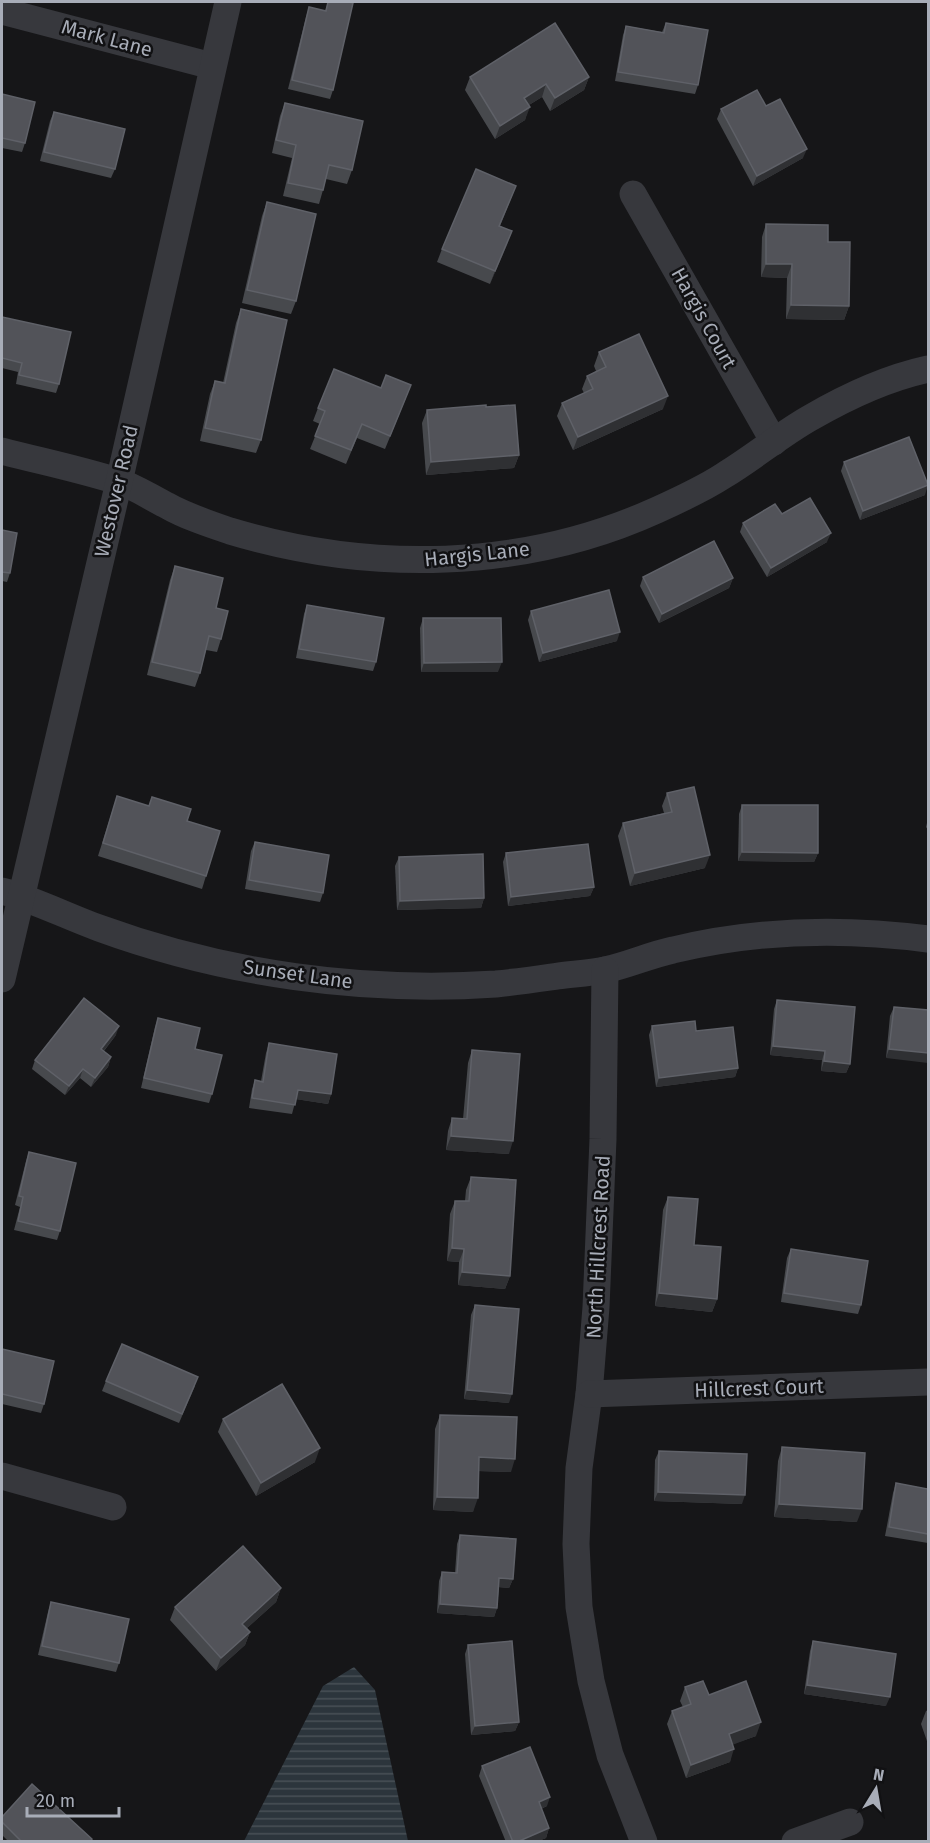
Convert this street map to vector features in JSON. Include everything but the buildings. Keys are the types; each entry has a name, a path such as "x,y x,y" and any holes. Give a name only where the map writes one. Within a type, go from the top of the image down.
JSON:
{"street":[{"name":"Westover Road","path":"2,979 11,893 119,482 228,2"},
{"name":"Mark Lane","path":"2,11 212,66"},
{"name":"Hargis Court","path":"633,194 774,442"},
{"name":"Hargis Lane","path":"2,451 119,482 170,508 228,530 288,547 351,557 413,561 476,558 538,548 608,529 657,510 722,477 808,419 860,392 928,369"},
{"name":"Sunset Lane","path":"11,893 99,928 180,953 245,969 329,981 413,986 497,984 605,970"},
{"path":"605,970 674,950 744,937 828,932 899,935 928,939"},
{"name":"North Hillcrest Road","path":"605,970 603,1139 596,1307 589,1394 579,1468 576,1544 579,1607 591,1682 610,1755 644,1842"},
{"name":"Hillcrest Court","path":"589,1394 928,1382"},
{"path":"2,1476 113,1507"},
{"path":"795,1842 850,1822"}],"shaded area":[{"path":"354,1667 375,1690 408,1841 244,1841 323,1686"}]}
